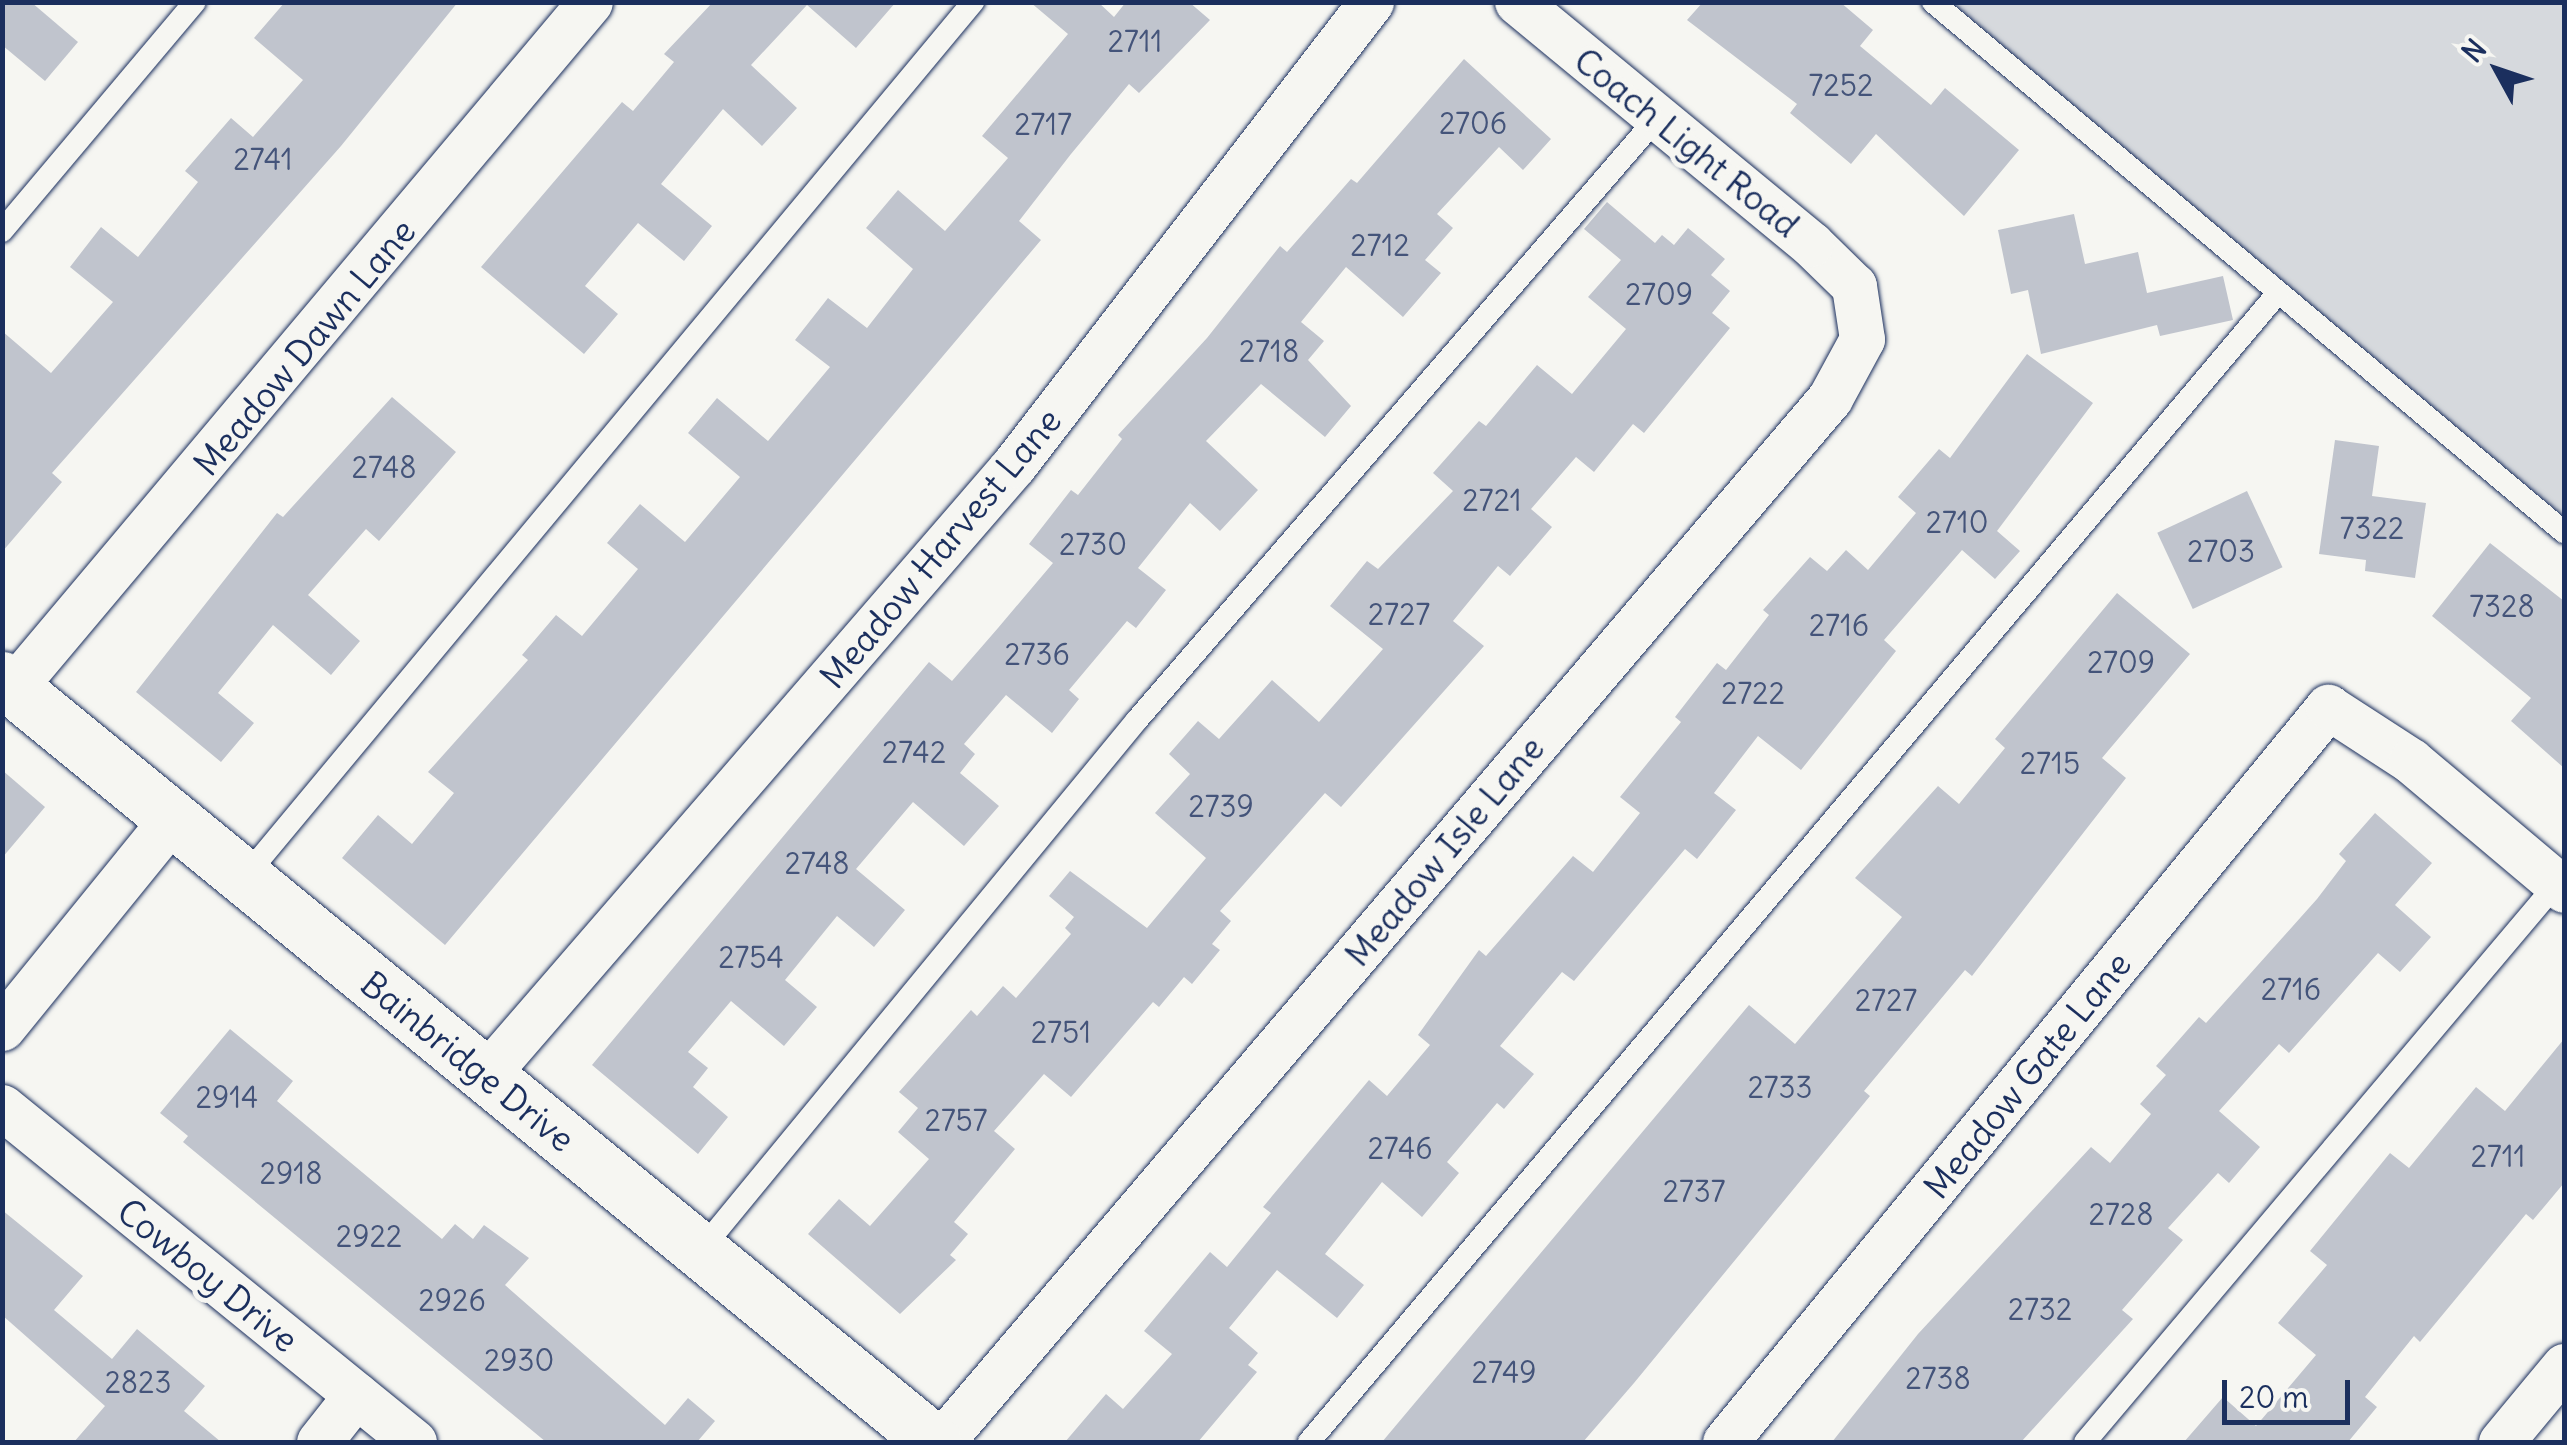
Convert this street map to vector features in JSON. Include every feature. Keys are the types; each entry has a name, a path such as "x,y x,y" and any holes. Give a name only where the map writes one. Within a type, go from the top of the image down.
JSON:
{"street":[{"name":"Meadow Dawn Lane","path":"8,684 590,2"},
{"name":"Meadow Harvest Lane","path":"486,1075 1014,465 1370,2"},
{"name":"Coach Light Road","path":"1517,2 1811,244"},
{"name":"Meadow Isle Lane","path":"937,1442 1830,398 1862,340 1854,286 1811,244"},
{"name":"Bainbridge Drive","path":"8,684 937,1442"},
{"name":"Meadow Gate Lane","path":"1726,1442 2328,707 2411,761 2561,887"},
{"path":"2,1028 172,819"},
{"name":"Cowboy Drive","path":"2,1107 414,1442"},
{"path":"2501,1442 2564,1366"},
{"path":"318,1442 356,1395"}],"lane":[{"path":"2,231 196,2"},
{"path":"244,878 974,2"},
{"path":"1934,2 2564,532"},
{"path":"700,1251 1137,720 1657,118"},
{"path":"1309,1442 2278,293"},
{"path":"2085,1442 2561,887"}],"shaded area":[{"path":"1947,3 2564,3 2564,530"}],"building":[{"path":"2,2 31,2 78,42 45,81 2,45"},
{"path":"285,2 458,2 341,146 52,473 62,482 2,552 2,331 51,373 113,302 70,267 101,227 138,257 198,182 185,171 231,118 253,137 303,80 254,38"},
{"path":"713,2 896,2 856,48 807,5 751,65 797,108 762,146 723,109 661,184 712,226 684,261 638,223 585,286 618,314 584,354 481,267 622,102 633,111 674,62 664,54"},
{"path":"1030,2 1098,2 1114,17 1126,2 1189,2 1210,20 1139,93 1129,84 1071,154 1019,221 1041,240 445,945 342,858 378,815 412,844 454,793 428,772 528,660 522,655 556,615 582,636 638,569 607,543 640,504 685,542 740,477 688,433 717,398 768,441 830,367 795,340 828,298 867,328 913,269 866,228 898,190 945,231 1008,158 982,136 1068,34"},
{"path":"1703,2 1840,2 1873,30 1860,46 1931,105 1945,88 2019,150 1964,216 1876,134 1851,164 1790,113 1797,104 1687,20"},
{"path":"1464,59 1551,139 1523,170 1499,147 1437,214 1453,228 1425,260 1441,273 1403,317 1346,267 1301,322 1324,341 1308,360 1351,406 1325,437 1261,384 1206,441 1258,490 1220,531 1190,503 1138,568 1166,590 1136,628 1127,621 1069,690 1079,699 1052,733 1006,695 964,744 975,754 960,773 999,806 964,846 913,802 856,869 905,910 874,947 837,916 785,980 817,1007 784,1046 731,1001 688,1052 708,1068 693,1087 728,1117 698,1154 592,1065 929,662 952,681 998,628 1053,563 1029,544 1071,490 1078,495 1122,439 1118,435 1207,338 1280,246 1287,252 1351,179 1357,183"},
{"path":"1607,202 1655,243 1662,235 1674,245 1688,228 1725,259 1711,275 1730,291 1712,313 1730,328 1644,433 1633,424 1594,472 1576,457 1531,509 1552,527 1510,576 1498,566 1453,621 1484,646 1341,807 1325,793 1220,911 1231,921 1212,944 1220,950 1192,984 1184,977 1159,1007 1153,1002 1071,1097 1044,1074 994,1131 1015,1149 954,1222 968,1234 950,1255 956,1260 900,1314 808,1234 839,1199 870,1226 929,1159 898,1132 918,1108 899,1092 971,1010 977,1016 1003,986 1016,998 1071,934 1065,928 1074,917 1049,896 1070,871 1147,928 1206,858 1155,813 1190,774 1169,754 1198,721 1219,739 1272,680 1319,722 1383,649 1330,606 1367,561 1378,569 1453,491 1433,473 1479,421 1486,426 1537,365 1572,394 1626,329 1588,297 1621,260 1584,229"},
{"path":"2074,214 2085,264 2138,252 2147,293 2223,276 2233,320 2160,336 2157,325 2041,354 2028,290 2011,294 1998,230"},
{"path":"2027,354 2093,403 1997,531 2020,551 1995,579 1962,550 1884,640 1896,651 1801,770 1758,736 1714,793 1736,810 1697,859 1685,849 1574,981 1562,972 1500,1046 1534,1074 1504,1109 1497,1103 1447,1162 1459,1173 1422,1217 1382,1182 1325,1254 1364,1285 1337,1318 1277,1270 1229,1328 1258,1353 1248,1365 1257,1372 1198,1442 1065,1442 1106,1394 1123,1409 1172,1354 1144,1331 1210,1252 1227,1267 1271,1213 1263,1207 1369,1080 1387,1096 1430,1045 1418,1035 1479,950 1486,956 1573,856 1593,872 1640,813 1620,797 1681,722 1675,717 1717,663 1726,670 1769,615 1763,610 1810,557 1827,571 1846,550 1868,570 1916,513 1898,497 1939,449 1950,458"},
{"path":"392,397 456,452 379,541 366,529 308,595 360,641 331,675 273,625 218,693 254,723 221,762 136,692 277,513 283,517"},
{"path":"2335,440 2379,446 2372,496 2426,503 2415,578 2365,571 2366,560 2319,554"},
{"path":"2247,491 2282,567 2193,609 2157,533"},
{"path":"2490,543 2564,601 2564,768 2511,721 2531,698 2432,616"},
{"path":"2117,593 2190,654 2102,758 2126,778 1972,976 1965,970 1864,1091 1870,1096 1583,1442 1382,1442 1749,1005 1795,1044 1902,917 1855,878 1938,786 1959,804 2005,748 1995,739"},
{"path":"2,770 45,807 2,858"},
{"path":"2375,813 2432,863 2395,905 2431,937 2400,972 2378,953 2289,1053 2279,1044 2219,1111 2260,1147 2229,1183 2218,1173 2168,1228 2183,1240 2122,1310 2133,1319 2021,1442 1832,1442 1918,1334 2091,1147 2110,1163 2151,1114 2140,1104 2166,1075 2156,1066 2199,1017 2206,1023 2317,899 2346,861 2339,854"},
{"path":"230,1029 293,1081 277,1101 442,1239 455,1224 473,1239 484,1225 529,1258 505,1285 665,1425 688,1398 715,1421 697,1442 546,1442 183,1142 188,1136 160,1113"},
{"path":"2564,1039 2564,1183 2533,1220 2526,1214 2420,1342 2414,1336 2365,1397 2377,1407 2348,1442 2184,1442 2223,1397 2256,1426 2316,1355 2278,1323 2327,1265 2310,1251 2390,1153 2409,1168 2476,1087 2505,1111"},
{"path":"2,1210 83,1276 54,1310 112,1359 137,1329 205,1386 184,1411 221,1442 74,1442 105,1406 2,1315"}]}
